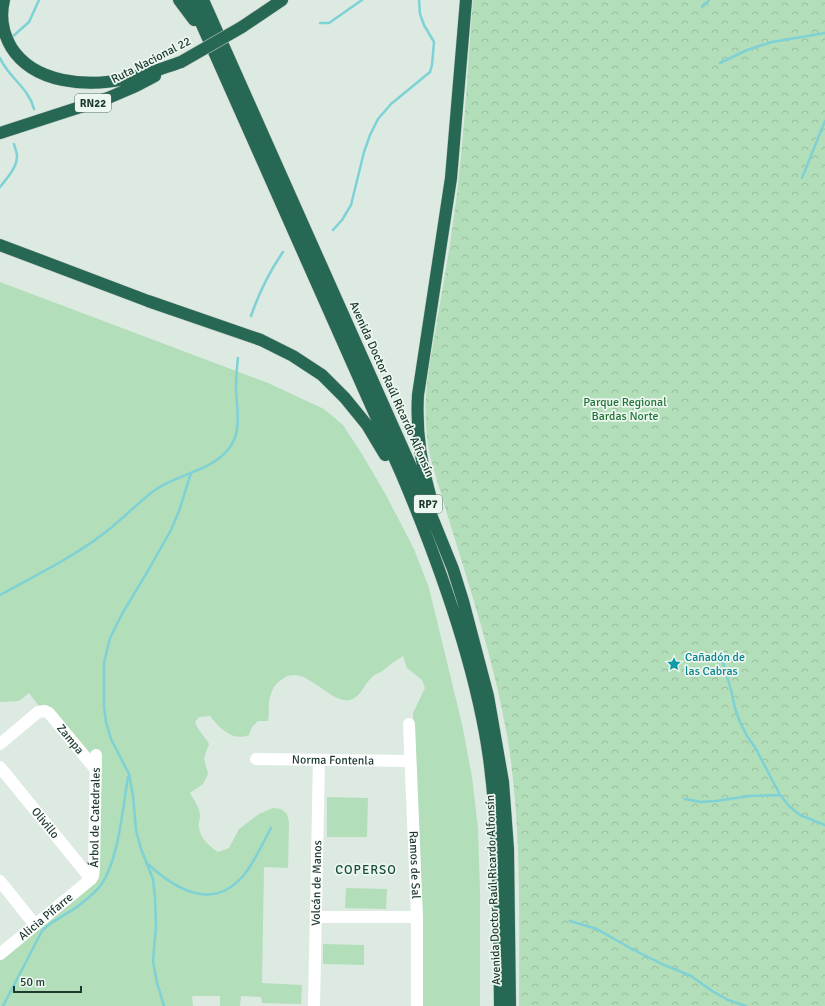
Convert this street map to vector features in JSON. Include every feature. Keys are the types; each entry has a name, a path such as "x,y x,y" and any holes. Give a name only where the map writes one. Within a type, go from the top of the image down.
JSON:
{"highway":[{"path":"4,0 3,24 5,34 15,53 31,67 54,77 68,81 113,81 138,76 181,62"},
{"path":"179,0 214,51"},
{"name":"RP7","path":"191,0 214,51"},
{"name":"RP7","path":"204,0 220,36"},
{"path":"212,0 220,36"},
{"name":"Ruta Nacional 22","path":"0,133 122,92 149,80 242,27 282,0"},
{"path":"453,569 424,472 420,452 417,415 421,371 451,178 466,0"},
{"name":"Avenida Doctor Raúl Ricardo Alfonsín","path":"220,36 419,485 453,569 473,634 487,688 503,782 508,849 510,1006"},
{"name":"Avenida Doctor Raúl Ricardo Alfonsín","path":"214,51 382,430 418,516 459,630 478,702 488,757 497,848 500,1006"},
{"path":"0,245 148,301 261,340 277,347 308,365 322,375 338,390 367,425 418,516"}],"street":[{"name":"Zampa","path":"0,744 38,712 44,710 49,713 96,770"},
{"name":"Ramos de Sal","path":"409,724 417,917 417,1006"},
{"name":"Árbol de Catedrales","path":"91,879 94,868 96,755"},
{"name":"Norma Fontenla","path":"256,759 410,761"},
{"name":"Volcán de Manos","path":"314,1006 319,760"},
{"name":"Olivillo","path":"0,767 91,879"},
{"name":"Alicia Pifarre","path":"0,954 91,879"},
{"path":"0,881 35,925"},
{"path":"316,917 417,917"}],"green space":[{"name":"Parque Regional Bardas Norte","path":"473,0 825,0 825,1006 519,1006 519,870 515,802 507,735 500,699 482,629 430,456 426,424 426,394 457,195"},
{"path":"0,282 268,383 324,409 343,425 386,495 414,549 429,588 462,724 472,777 478,828 480,893 480,1006 422,1006 413,713 425,688 422,680 407,668 403,656 381,672 374,675 360,693 350,700 343,700 335,697 309,680 300,676 292,675 284,678 277,683 272,691 269,701 268,721 258,721 252,727 249,735 243,737 237,737 227,733 210,716 199,717 195,722 209,744 204,758 208,774 203,784 190,793 199,810 200,832 203,839 209,845 218,852 229,848 239,829 259,814 273,808 281,809 287,814 289,822 288,868 264,867 262,983 302,985 301,1004 262,1003 261,997 241,996 240,1006 220,1006 220,996 192,996 193,1006 0,1006 0,959 96,882 99,874 91,757 50,707 44,705 39,706 29,693 19,701 0,702"},
{"path":"327,797 368,798 367,837 327,837"},
{"path":"346,888 387,889 386,909 345,908"},
{"path":"323,944 364,945 364,965 323,964"}],"waterway":[{"path":"11,38 29,22 39,0"},
{"path":"320,23 329,23 362,0"},
{"path":"333,230 342,220 351,205 364,152 378,119 391,104 430,72 434,42 424,25 420,14 419,0"},
{"path":"702,7 709,0"},
{"path":"720,63 747,50 772,42 825,33"},
{"path":"0,58 8,71 28,95 34,109"},
{"path":"802,178 825,121"},
{"path":"0,187 11,173 17,160 14,144"},
{"path":"251,316 257,299 273,267 283,252"},
{"path":"0,595 81,549 114,526 158,488 211,464 228,450 234,440 237,427 238,413 236,376 238,358"},
{"path":"164,1006 157,983 153,961 156,926 153,879 141,849 136,830 133,796 129,774 111,739 106,722 104,707 104,663 110,638 122,614 171,530 179,511 191,473"},
{"path":"722,659 740,722 780,795 790,807 800,815 825,825"},
{"path":"3,1006 42,931 51,923 77,907 96,891 106,876 111,864 119,834 128,777"},
{"path":"685,799 701,802 749,796 780,795"},
{"path":"148,864 170,882 182,888 195,893 219,893 231,887 243,876 255,859 271,828"},
{"path":"570,921 597,929 630,948 691,976 728,1000 746,1006"}],"place":[{"name":"Cañadón de las Cabras","path":"674,664"}],"district":[{"name":"COPERSO","path":"366,869"}]}
